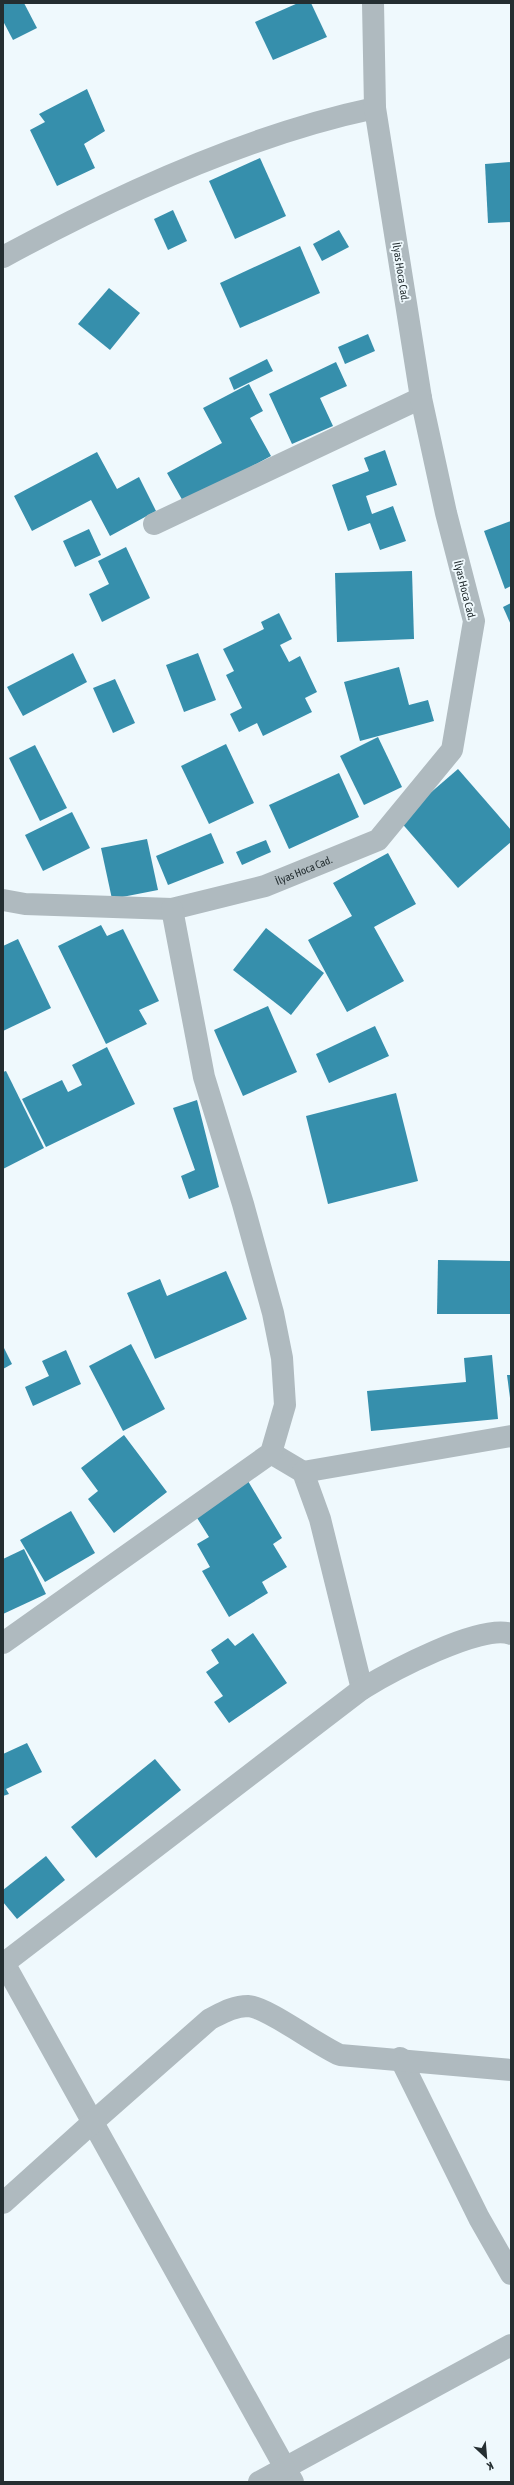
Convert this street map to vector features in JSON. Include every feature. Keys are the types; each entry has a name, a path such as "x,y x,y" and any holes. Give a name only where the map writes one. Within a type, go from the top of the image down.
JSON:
{"street":[{"name":"İlyas Hoca Cad.","path":"3,900 25,904 172,909 265,886 378,840 452,750 474,621 446,513 421,398 375,108 373,3"},
{"path":"3,256 88,211 246,146 329,118 375,108"},
{"path":"154,524 421,398"},
{"path":"3,1643 271,1453 286,1405 282,1358 273,1313 243,1204 204,1077 172,909"},
{"path":"303,1472 511,1436"},
{"path":"271,1453 303,1472 320,1519 362,1688"},
{"path":"289,2475 3,1963 362,1688 403,1665 441,1649 472,1638 505,1632 511,1634"},
{"path":"3,2204 92,2122 210,2019 227,2010 248,2006 267,2012 323,2048 340,2055 400,2058 511,2070"},
{"path":"400,2058 479,2218 511,2274"},
{"path":"259,2482 289,2475 511,2345"}],"building":[{"path":"3,3 24,3 37,28 13,40 3,21"},
{"path":"298,3 311,3 327,37 273,60 255,22"},
{"path":"87,89 105,131 84,144 95,168 57,186 30,130 45,122 39,114"},
{"path":"260,158 286,216 235,239 209,181"},
{"path":"511,162 511,222 488,223 485,164"},
{"path":"173,210 187,241 168,250 154,219"},
{"path":"339,230 349,247 322,261 313,244"},
{"path":"300,246 320,293 240,328 220,283"},
{"path":"109,288 140,313 110,350 78,324"},
{"path":"368,334 375,351 345,364 338,347"},
{"path":"267,359 273,371 234,390 229,378"},
{"path":"336,362 347,386 320,398 333,426 292,444 269,394"},
{"path":"249,384 263,411 250,418 271,456 184,503 167,473 222,443 203,408"},
{"path":"385,450 397,485 366,496 372,514 393,506 406,541 380,550 370,523 348,531 332,485 369,471 364,458"},
{"path":"97,452 117,489 139,477 156,511 110,536 91,500 32,531 14,496"},
{"path":"511,521 511,586 505,589 484,531"},
{"path":"89,529 101,555 75,567 63,541"},
{"path":"126,547 150,598 102,622 89,594 109,584 98,561"},
{"path":"412,571 414,639 337,642 335,573"},
{"path":"511,603 511,625 503,607"},
{"path":"279,613 292,639 280,645 289,662 300,656 317,692 305,698 312,712 263,736 257,723 239,732 230,714 242,708 226,675 234,671 223,649 264,629 261,622"},
{"path":"73,653 87,682 23,716 7,687"},
{"path":"198,653 216,700 184,712 166,665"},
{"path":"399,667 409,705 428,700 434,721 360,741 344,682"},
{"path":"115,679 135,723 113,733 93,688"},
{"path":"378,737 402,787 364,805 340,756"},
{"path":"226,744 254,803 209,824 181,766"},
{"path":"35,745 67,808 40,821 9,758"},
{"path":"458,769 511,830 511,842 458,888 399,820"},
{"path":"339,773 359,817 289,849 269,805"},
{"path":"72,812 90,848 43,871 25,835"},
{"path":"211,833 224,863 168,885 156,856"},
{"path":"147,839 158,890 112,899 101,848"},
{"path":"266,840 271,852 242,865 236,852"},
{"path":"388,853 416,904 374,927 404,981 347,1012 308,940 352,916 333,883"},
{"path":"101,925 107,936 123,929 159,1001 139,1010 147,1024 106,1044 58,946"},
{"path":"266,928 324,973 291,1015 233,970"},
{"path":"18,939 51,1008 3,1031 3,946"},
{"path":"268,1006 297,1072 243,1096 214,1030"},
{"path":"375,1026 389,1056 329,1083 316,1054"},
{"path":"107,1047 135,1104 46,1147 22,1099 62,1080 68,1092 82,1085 72,1065"},
{"path":"6,1071 44,1148 3,1169 3,1072"},
{"path":"396,1093 418,1181 328,1204 306,1116"},
{"path":"197,1100 219,1187 189,1199 181,1176 195,1170 173,1108"},
{"path":"438,1260 511,1261 511,1314 437,1314"},
{"path":"226,1271 247,1319 155,1359 127,1293 160,1279 167,1296"},
{"path":"131,1344 165,1409 123,1431 89,1366"},
{"path":"3,1346 12,1364 3,1369"},
{"path":"66,1350 81,1384 33,1406 25,1387 49,1376 42,1361"},
{"path":"492,1355 498,1419 371,1431 367,1391 466,1382 464,1358"},
{"path":"507,1375 511,1375 511,1398 510,1398"},
{"path":"124,1435 167,1492 114,1533 88,1499 98,1491 81,1468"},
{"path":"248,1481 282,1538 273,1544 287,1567 262,1582 268,1593 229,1617 202,1571 210,1567 197,1544 209,1537 194,1513"},
{"path":"71,1511 95,1553 45,1582 20,1540"},
{"path":"24,1549 46,1594 3,1614 3,1559"},
{"path":"253,1633 287,1683 229,1723 214,1702 223,1696 206,1672 219,1663 211,1650 228,1638 235,1646"},
{"path":"27,1743 42,1772 6,1789 9,1794 3,1796 3,1754"},
{"path":"155,1759 181,1790 96,1858 71,1827"},
{"path":"46,1856 65,1880 17,1919 3,1902 3,1890"}]}
